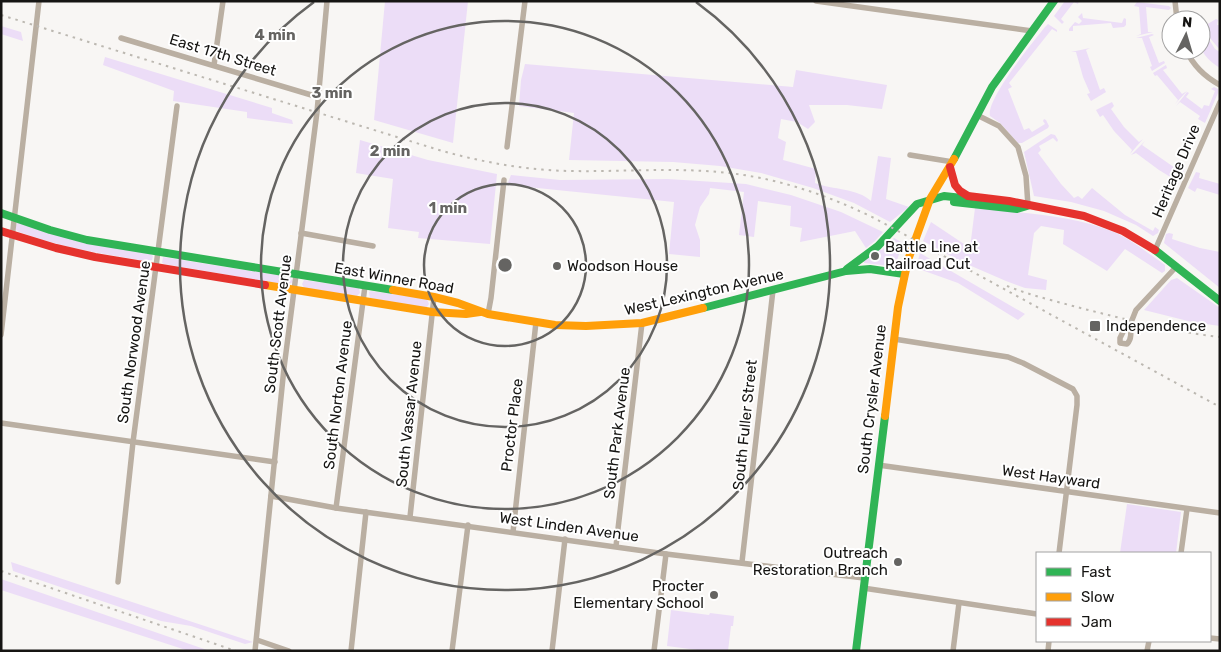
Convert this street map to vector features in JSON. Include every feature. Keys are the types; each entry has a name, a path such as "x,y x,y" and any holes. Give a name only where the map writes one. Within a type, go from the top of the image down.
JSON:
{"street":[{"path":"1,334 39,1"},
{"path":"214,65 223,1"},
{"name":"South Scott Avenue","path":"255,651 294,290 318,97 327,1"},
{"path":"507,148 525,1"},
{"path":"816,1 858,4 1032,31"},
{"path":"1054,1 992,87 951,164 952,178 955,185 968,196 1015,202 1070,213 1093,219 1131,235 1155,250 1201,288 1220,301"},
{"name":"East 17th Street","path":"121,38 318,97"},
{"path":"1193,60 1199,69 1220,85"},
{"name":"Heritage Drive","path":"1155,250 1220,102"},
{"name":"South Norwood Avenue","path":"118,582 133,442 177,106"},
{"path":"977,115 999,126 1018,147 1026,176 1028,206"},
{"path":"910,155 951,164"},
{"name":"South Crysler Avenue","path":"856,651 898,307 904,274 930,199 951,164"},
{"path":"484,313 491,298 504,180"},
{"path":"846,271 878,246 917,204 944,196 962,198 968,196"},
{"path":"930,199 1017,209 1028,206"},
{"name":"East Winner Road","path":"1,213 71,236 434,297 458,303 484,313"},
{"name":"East Winner Road","path":"1,231 73,252 155,267 432,312 484,313"},
{"path":"301,233 373,246"},
{"path":"1130,325 1136,310 1176,267"},
{"name":"West Lexington Avenue","path":"484,313 536,322 586,326 624,325 642,323 846,271 870,269 904,274"},
{"name":"South Norton Avenue","path":"336,508 365,286"},
{"name":"South Fuller Street","path":"742,562 773,290"},
{"name":"South Vassar Avenue","path":"410,518 434,297"},
{"name":"Proctor Place","path":"512,532 536,322"},
{"name":"South Park Avenue","path":"616,546 642,323"},
{"path":"894,339 1008,357 1024,362 1073,390 1077,396 1077,406 1059,552"},
{"path":"1,423 275,462"},
{"name":"West Hayward","path":"878,466 1220,513"},
{"name":"West Linden Avenue","path":"271,496 336,508 666,554 864,578"},
{"path":"1181,552 1187,509"},
{"path":"351,651 366,512"},
{"path":"452,651 468,525"},
{"path":"552,651 565,539"},
{"path":"654,651 666,554"},
{"path":"863,588 1036,614"},
{"path":"953,651 959,603"},
{"path":"257,640 289,651"}],"shaded area":[{"path":"385,1 468,1 453,143 374,120"},
{"path":"1065,1 1079,1 1078,4 1074,2 1061,19 1064,22 1062,24 1054,16"},
{"path":"1137,2 1169,6 1171,8 1169,10 1146,7 1148,32 1153,32 1136,36 1141,34 1139,7 1134,6"},
{"path":"1082,13 1083,18 1122,23 1124,18 1126,19 1126,25 1113,28 1111,23 1073,26 1073,31 1069,31 1075,22 1079,24 1082,21 1078,17"},
{"path":"1216,19 1218,20 1217,25 1220,25 1218,42 1220,43 1220,50 1211,39 1211,22"},
{"path":"1048,24 1057,32 1052,29 1009,83 1012,87 1008,89 1024,130 1029,128 1032,132 1045,124 1044,119 1049,126 1022,143 1018,143 1000,123 990,116 991,108 1002,84"},
{"path":"1,26 21,32 23,41 1,34"},
{"path":"1154,35 1149,37 1159,63 1164,61 1165,63 1152,71 1142,38 1136,38"},
{"path":"1211,43 1215,49 1220,52 1220,68 1209,60 1211,60"},
{"path":"1090,48 1086,50 1100,90 1104,88 1106,92 1091,101 1087,94 1090,93 1076,52 1071,52"},
{"path":"105,57 272,108 272,113 292,120 293,124 247,118 247,112 173,101 174,91 103,65"},
{"path":"525,64 793,87 796,70 887,85 882,109 847,105 809,105 815,122 808,129 797,122 781,119 778,138 786,142 783,160 816,169 815,183 852,191 871,201 878,156 891,158 886,199 909,207 890,222 854,203 813,188 761,173 720,166 673,162 569,160 574,113 519,106 521,80"},
{"path":"1166,65 1167,68 1163,70 1182,94 1187,91 1175,104 1178,100 1157,75 1155,76 1153,73"},
{"path":"1214,87 1218,89 1218,93 1205,123 1198,119 1200,116 1180,102 1176,106 1187,92 1189,93 1186,97 1202,109 1204,105 1209,106 1215,91 1211,89"},
{"path":"1112,102 1114,106 1111,109 1124,127 1139,142 1143,139 1130,154 1132,150 1114,131 1103,115 1100,117 1096,110"},
{"path":"1051,134 1055,135 1058,140 1057,142 1053,138 1039,146 1041,150 1038,153 1074,198 1078,196 1082,199 1092,188 1125,215 1153,231 1155,227 1159,230 1158,233 1153,236 1136,225 1104,211 1071,202 1034,196 1024,152"},
{"path":"360,140 428,160 497,174 490,244 418,238 419,232 388,228 393,179 356,173"},
{"path":"1145,141 1142,145 1178,170 1181,166 1185,168 1178,184 1171,181 1172,178 1136,153 1131,155"},
{"path":"1196,172 1200,173 1199,178 1220,184 1220,195 1197,188 1195,192 1188,188"},
{"path":"511,175 560,180 668,179 746,184 791,195 841,212 883,232 866,248 855,231 800,242 802,228 790,226 791,206 758,201 754,237 739,235 744,192 710,188 709,194 700,207 695,225 700,240 700,257 669,254 674,202 507,185"},
{"path":"975,208 1045,215 1097,226 1121,235 1134,243 1165,265 1165,271 1162,273 1125,249 1107,271 1063,244 1064,230 1041,226 1034,233 1028,275 1047,280 1046,290 1025,288 962,262 923,241 931,222 970,248"},
{"path":"18,222 150,254 153,256 152,260 145,261 113,256 50,242 19,232 16,230"},
{"path":"1166,234 1173,234 1172,239 1220,252 1220,288 1164,243"},
{"path":"894,238 903,243 896,263 890,266 864,263 878,249 882,250"},
{"path":"920,253 1025,314 1018,320 958,283 916,268"},
{"path":"163,257 290,277 293,282 287,285 164,264 162,263"},
{"path":"1177,278 1220,308 1220,326 1192,322 1144,310 1171,280"},
{"path":"304,280 359,288 360,293 357,296 304,288 302,284"},
{"path":"369,292 427,299 429,304 426,308 370,298"},
{"path":"1127,504 1181,512 1176,552 1120,552"},
{"path":"11,562 253,642 245,644 191,626 161,621 13,571"},
{"path":"1,579 210,651 189,651 1,590"},
{"path":"671,610 734,616 728,651 705,651 667,646"}],"railway":[{"path":"1,15 439,150 503,165 553,170 709,171 767,179 805,190 841,203 876,219 1220,407"},
{"path":"1007,286 1084,309 1186,332 1220,337"},
{"path":"1,571 236,651"}],"traffic: fast":[{"path":"954,159 992,87 1054,1"},
{"path":"847,269 878,246 917,204 944,196 962,198 968,196"},
{"path":"954,202 1017,209 1027,206"},
{"path":"1,213 50,230 87,240 393,290"},
{"path":"1155,250 1220,301"},
{"path":"703,308 846,271 870,269 904,274"},
{"path":"856,651 885,416"}],"traffic: slow":[{"path":"885,416 898,307 908,260 930,199 954,159"},
{"path":"265,285 432,312 466,314 480,312"},
{"path":"393,290 458,303 488,314 555,325 586,326 642,323 703,308"}],"traffic: jam":[{"path":"950,167 955,185 968,196 1009,201 1084,216 1123,231 1155,250"},
{"path":"1,231 56,248 95,257 265,285"}],"place":[{"name":"Battle Line at Railroad Cut","path":"875,256"},
{"name":"Woodson House","path":"557,266"},
{"name":"Independence","path":"1095,326"},
{"name":"Outreach Restoration Branch","path":"898,562"},
{"name":"Procter Elementary School","path":"714,595"}]}
